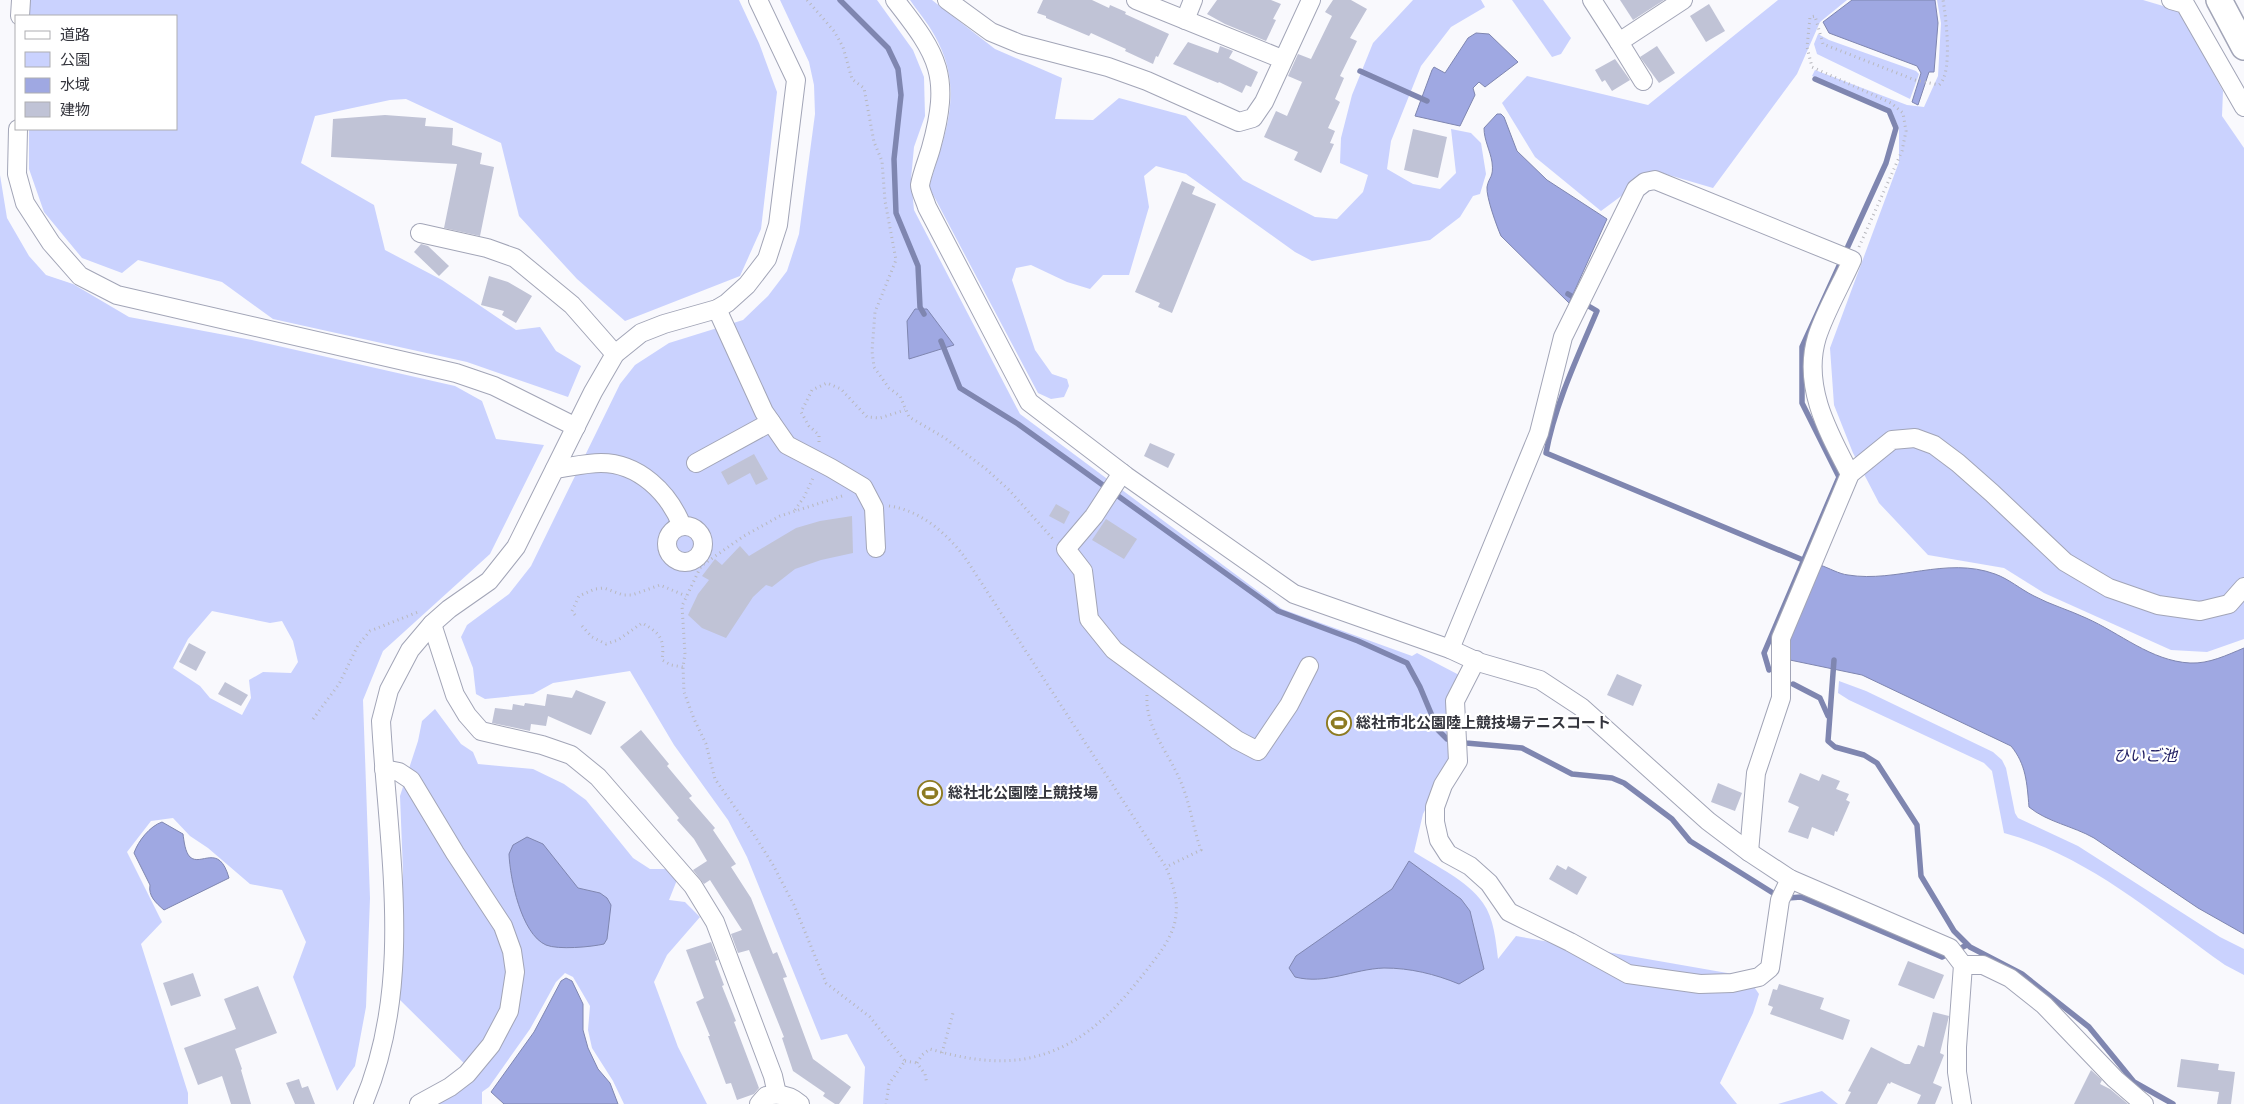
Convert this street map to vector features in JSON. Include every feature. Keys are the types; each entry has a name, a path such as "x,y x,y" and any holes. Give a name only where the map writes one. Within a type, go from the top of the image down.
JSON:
{"highway":[{"path":"2219,0 2244,47"}],"street":[{"path":"20,15 21,0"},
{"path":"363,1104 382,1045 394,955 394,921 381,721 389,690 410,650 432,624 489,581 504,565 516,547 600,377 616,354 642,333 664,324 717,309 737,296 758,273 767,259 778,225 796,80 758,0"},
{"path":"895,0 918,30 936,62 942,88 938,121 920,186 927,207 1029,402 1122,473 1294,594 1476,660 1540,680 1581,707 1708,821 1749,852 1785,890 1983,965 2010,978 2044,1005 2115,1079 2144,1104"},
{"path":"947,0 992,32 1020,44 1108,67 1147,81 1239,122 1253,118 1264,102 1282,59 1311,0"},
{"path":"1136,0 1282,59"},
{"path":"1185,20 1193,0"},
{"path":"1592,0 1643,81"},
{"path":"1619,42 1683,0"},
{"path":"2171,0 2185,4 2244,106"},
{"path":"18,130 17,174 25,203 51,243 80,276 117,294 456,373 494,386 576,426"},
{"path":"1450,649 1539,433 1563,337 1636,189 1645,182 1655,180 1846,258 1817,337 1813,375 1819,410 1850,474"},
{"path":"420,233 486,248 515,258 572,305 616,354"},
{"path":"717,309 741,366 787,445 863,487 874,508 876,548"},
{"path":"696,463 772,422"},
{"path":"1749,852 1756,773 1781,698 1781,638 1850,474 1892,440 1915,438 1934,445 1958,463 2065,562 2109,588 2158,605 2200,610 2229,604 2244,587"},
{"path":"555,469 601,463 620,465 634,471 659,490 672,505 682,526"},
{"path":"1122,473 1094,516 1066,549 1082,571 1089,619 1114,650 1237,740 1258,750 1289,705 1309,666"},
{"path":"432,624 455,695 467,715 481,731 542,745 571,755 598,777 693,886 715,922 773,1076 777,1094"},
{"path":"1476,660 1455,701 1458,761 1442,785 1436,806 1435,822 1439,840 1448,854 1470,866 1489,883 1509,912 1570,942 1628,974 1700,984 1732,983 1759,978 1770,968 1785,890"},
{"path":"384,769 399,772 412,780 455,853 503,926 512,951 515,972 509,1011 491,1045 467,1074 450,1087 419,1104"},
{"path":"1956,956 1957,1072 1962,1104"},
{"path":"759,1104 766,1096 777,1094 793,1098 800,1104"}],"path":[{"path":"807,0 834,31 843,47 852,79 864,88 874,142 882,161 885,200 896,260 875,312 872,350 874,367 889,388 900,396 904,410 909,417 945,438 986,469 1009,490 1048,536 1066,549"},
{"path":"1846,258 1902,151 1906,132 1903,113 1891,103 1812,67 1807,47 1810,17 1815,16 1823,44 1915,80 1939,85 1943,82 1947,42 1943,0"},
{"path":"795,510 804,497 817,461 819,435 809,426 801,412 812,390 827,383 841,389 867,417 880,418 904,410"},
{"path":"917,1063 922,1055 930,1049 978,1060 1000,1061 1024,1059 1050,1052 1072,1041 1109,1016 1130,993 1161,952 1171,932 1176,916 1176,898 1166,866 970,564 949,538 922,518 904,510 868,498 842,496 795,510 744,536 701,566 682,606 686,654 682,667 684,692 706,744 715,779 773,865 794,905 826,983 870,1017 905,1061 917,1063 925,1074 927,1084"},
{"path":"575,615 572,611 579,596 595,589 604,588 623,595 640,593 660,586 686,596"},
{"path":"313,720 339,684 358,645 370,631 417,612 432,602 437,601 450,609"},
{"path":"582,626 592,637 606,644 618,640 642,623 652,628 661,637 664,647 662,660 671,665 682,667"},
{"path":"1151,677 1146,705 1150,720 1181,781 1201,850 1166,866"},
{"path":"942,1052 953,1014"},
{"path":"886,1104 889,1084 905,1061"}],"green space":[{"path":"30,0 739,0 759,43 777,92 761,229 740,276 625,321 577,279 519,216 501,143 406,99 390,100 315,116 301,163 374,205 385,250 442,280 516,330 540,327 556,351 581,366 568,397 467,362 273,319 222,282 138,260 122,273 82,258 44,212 29,169 29,130 178,130 178,15 30,15"},
{"path":"780,0 877,0 913,50 924,77 925,116 914,147 911,179 914,210 1020,414 1282,609 1412,656 1417,653 1461,676 1453,749 1449,763 1423,814 1414,852 1469,887 1483,903 1492,923 1498,959 1516,936 1733,974 1750,981 1759,994 1753,1013 1720,1083 1737,1104 863,1104 865,1067 847,1034 821,1040 747,857 728,820 674,745 630,671 553,683 533,694 485,699 476,694 473,668 461,637 467,625 509,594 531,566 620,384 635,365 669,343 743,320 768,296 787,271 799,234 815,114 814,85 809,62"},
{"path":"910,0 932,0 995,49 1062,78 1055,119 1093,120 1119,98 1186,116 1243,180 1315,217 1337,219 1363,192 1368,175 1340,163 1341,138 1352,95 1373,43 1413,0 1481,0 1485,7 1451,27 1421,66 1391,141 1387,169 1413,184 1440,189 1456,173 1451,129 1471,133 1481,143 1486,174 1480,194 1473,196 1460,217 1430,240 1312,261 1295,252 1186,174 1156,166 1144,176 1149,207 1129,275 1103,275 1090,289 1067,282 1031,265 1016,268 1012,280 1035,350 1052,374 1067,379 1069,386 1064,397 1051,399 1038,393 929,187 949,115 950,79 946,61 938,42"},
{"path":"1512,0 1543,0 1571,38 1561,54 1552,57"},
{"path":"1778,0 1847,0 1820,22 1797,74 1713,188 1655,171 1601,211 1535,157 1502,103 1527,76 1648,105"},
{"path":"1937,0 2143,0 2180,11 2223,91 2222,116 2244,148 2244,639 2207,652 2171,650 2044,593 2004,568 1928,555 1879,503 1853,453 1834,405 1830,348 1899,162 1899,128 1891,110 1812,76 1815,70 1907,105 1924,107 1938,76 1941,23"},
{"path":"1818,34 1829,40 1916,71 1919,74 1910,99 1817,54 1814,44"},
{"path":"0,175 7,218 29,256 46,275 73,284 129,317 252,340 455,386 482,401 496,439 544,445 490,554 383,651 363,700 370,898 366,1007 355,1066 337,1091 293,977 306,942 282,890 250,884 208,848 190,836 173,818 151,821 127,852 162,922 141,944 188,1093 188,1104 0,1104","holes":["212,611 270,623 282,621 293,641 298,662 291,673 263,672 249,680 251,698 242,715 210,698 200,686 173,668 188,639"]},
{"path":"1839,681 1866,691 1993,752 2002,760 2006,768 2015,813 2018,818 2078,846 2220,937 2244,949 2244,975 2225,965 2146,907 2092,872 2064,856 2035,843 2004,833 1992,771 1984,763 1849,700 1838,693"},
{"path":"435,709 461,744 473,752 478,764 533,769 564,784 586,800 633,858 650,869 668,869 677,880 669,900 685,902 700,917 667,955 654,982 678,1047 707,1104 624,1104 613,1081 592,1048 588,1030 590,1006 573,977 565,973 556,982 530,1029 489,1087 482,1092 482,1104 436,1104 476,1075 400,1000 403,872 400,796 418,741 422,721","holes":["572,882 578,888 600,893 520,910"]},
{"path":"1822,1091 1838,1104 1778,1104"}],"water":[{"path":"1852,0 1935,0 1938,23 1934,72 1929,72 1918,105 1912,102 1921,73 1917,66 1829,33 1823,22"},
{"path":"1476,33 1489,34 1518,62 1485,87 1479,82 1473,88 1475,95 1460,126 1415,116 1434,67 1445,73 1468,38"},
{"path":"1497,114 1501,114 1504,117 1517,151 1547,180 1607,219 1569,303 1501,236 1497,226 1487,192 1492,167 1484,128"},
{"path":"915,309 927,309 954,345 909,359 907,321"},
{"name":"ひいご池","path":"1820,565 1845,574 1866,577 1940,569 1977,569 1995,574 2034,596 2099,624 2149,652 2162,657 2176,661 2197,663 2218,658 2244,648 2244,934 2198,908 2094,838 2052,820 2029,807 2023,767 2011,746 1862,675 1785,659 1786,644"},
{"path":"162,822 183,834 190,857 194,859 215,858 225,867 229,878 164,910 151,896 150,885 134,853 145,834"},
{"path":"527,837 543,844 578,888 600,893 607,898 611,905 607,939 604,944 575,948 551,947 537,939 530,930 518,904 509,854 513,845"},
{"path":"1409,861 1461,899 1470,911 1484,969 1459,984 1422,972 1394,968 1373,969 1318,979 1295,977 1289,968 1296,956 1392,889"},
{"path":"566,978 572,981 583,1004 583,1030 588,1048 598,1069 610,1083 618,1104 504,1104 491,1092 534,1032 561,981"}],"building":[{"path":"1043,0 1092,0 1109,8 1110,5 1126,12 1125,14 1169,34 1153,64 1091,33 1089,36 1037,13"},
{"path":"1217,0 1271,0 1281,4 1273,19 1276,20 1266,41 1225,24 1207,14"},
{"path":"1333,0 1351,0 1367,9 1350,38 1357,41 1340,76 1344,78 1335,99 1340,102 1328,128 1335,131 1330,143 1334,144 1321,173 1294,160 1298,152 1264,137 1276,111 1287,116 1302,82 1288,76 1298,54 1311,59 1332,16 1325,12"},
{"path":"1620,0 1664,0 1633,20"},
{"path":"1709,4 1725,31 1706,42 1690,16"},
{"path":"1188,42 1218,53 1220,46 1233,51 1229,58 1258,72 1251,87 1246,85 1242,93 1173,64"},
{"path":"1657,46 1675,73 1659,83 1640,57"},
{"path":"1615,59 1630,80 1612,91 1605,80 1602,82 1595,70"},
{"path":"385,115 426,118 425,126 453,128 452,145 482,153 480,164 494,167 480,236 444,228 457,164 331,157 333,119"},
{"path":"1413,129 1447,137 1438,178 1404,170"},
{"path":"1182,181 1195,187 1192,194 1216,204 1172,313 1158,307 1160,303 1135,292"},
{"path":"421,244 428,246 449,266 439,276 414,252"},
{"path":"489,276 508,282 532,296 516,323 502,315 504,311 481,305"},
{"path":"1150,443 1175,454 1168,468 1144,456"},
{"path":"754,454 768,479 756,485 750,473 728,485 721,472"},
{"path":"1056,504 1070,512 1064,524 1049,516"},
{"path":"852,516 853,553 821,560 795,569 772,587 766,585 753,597 726,638 702,628 688,615 698,594 709,580 702,576 715,559 722,565 740,546 749,556 796,528 820,521"},
{"path":"1106,519 1137,539 1124,559 1092,540"},
{"path":"189,643 206,652 196,671 179,662"},
{"path":"1617,674 1642,685 1633,706 1607,695"},
{"path":"225,682 248,695 241,706 218,694"},
{"path":"576,690 606,702 591,735 548,716 546,726 531,724 530,731 492,723 495,708 512,710 513,704 524,706 525,703 545,706 547,694 572,698"},
{"path":"641,730 692,796 689,798 715,828 713,830 736,864 731,867 751,898 773,954 777,952 787,977 783,978 813,1059 851,1087 839,1104 835,1104 823,1096 825,1093 793,1071 782,1038 784,1037 749,950 738,953 731,934 742,930 710,880 704,884 693,870 707,861 694,839 677,820 679,818 620,747"},
{"path":"1800,773 1819,781 1822,774 1840,781 1836,789 1849,794 1846,800 1850,802 1834,836 1812,827 1808,839 1788,832 1799,807 1788,802"},
{"path":"1718,783 1742,793 1735,811 1711,802"},
{"path":"1557,865 1566,870 1568,866 1587,877 1577,895 1549,879"},
{"path":"711,942 718,960 715,961 724,985 722,986 759,1088 754,1094 737,1100 731,1083 726,1084 696,1002 704,998 686,950"},
{"path":"1908,961 1944,975 1934,999 1898,985"},
{"path":"193,973 201,996 171,1006 163,983"},
{"path":"1779,984 1824,998 1820,1009 1850,1020 1843,1040 1770,1014 1773,1007 1768,1005 1773,989 1777,990"},
{"path":"258,986 277,1033 235,1049 251,1104 231,1104 222,1076 198,1085 184,1048 236,1029 224,999"},
{"path":"1933,1012 1949,1016 1940,1053 1944,1055 1933,1083 1942,1087 1935,1104 1917,1104 1921,1095 1891,1082 1890,1084 1888,1083 1877,1104 1845,1104 1851,1092 1848,1091 1871,1047 1905,1064 1910,1064 1918,1045 1924,1047"},
{"path":"2181,1059 2219,1064 2218,1070 2235,1072 2231,1104 2217,1104 2219,1092 2177,1087"},
{"path":"2091,1070 2102,1080 2100,1084 2110,1089 2128,1104 2074,1104"},
{"path":"299,1079 302,1088 308,1086 315,1104 295,1104 286,1083"}],"waterway":[{"path":"840,0 888,48 898,69 901,95 894,159 896,213 918,266 920,307 924,314"},
{"path":"1360,71 1427,101"},
{"path":"1769,670 1764,653 1839,477 1802,403 1802,347 1886,163 1896,128 1889,111 1815,79"},
{"path":"1568,294 1597,311 1561,398 1546,453 1803,560"},
{"path":"941,341 960,388 1018,424 1278,611 1358,641 1407,663 1420,687 1438,730 1447,739 1466,743 1522,748 1572,774 1612,778 1624,783 1672,819 1690,841 1773,893 1788,898 1801,897 1942,957 1967,945"},
{"path":"1834,660 1828,741 1835,747 1864,755 1877,763 1917,825 1921,876 1954,931 1970,947 2022,974 2089,1027 2134,1082 2173,1104"},
{"path":"1793,684 1820,698 1828,716"}],"place":[{"name":"総社市北公園陸上競技場テニスコート","path":"1339,723"},
{"name":"総社北公園陸上競技場","path":"930,793"}]}
